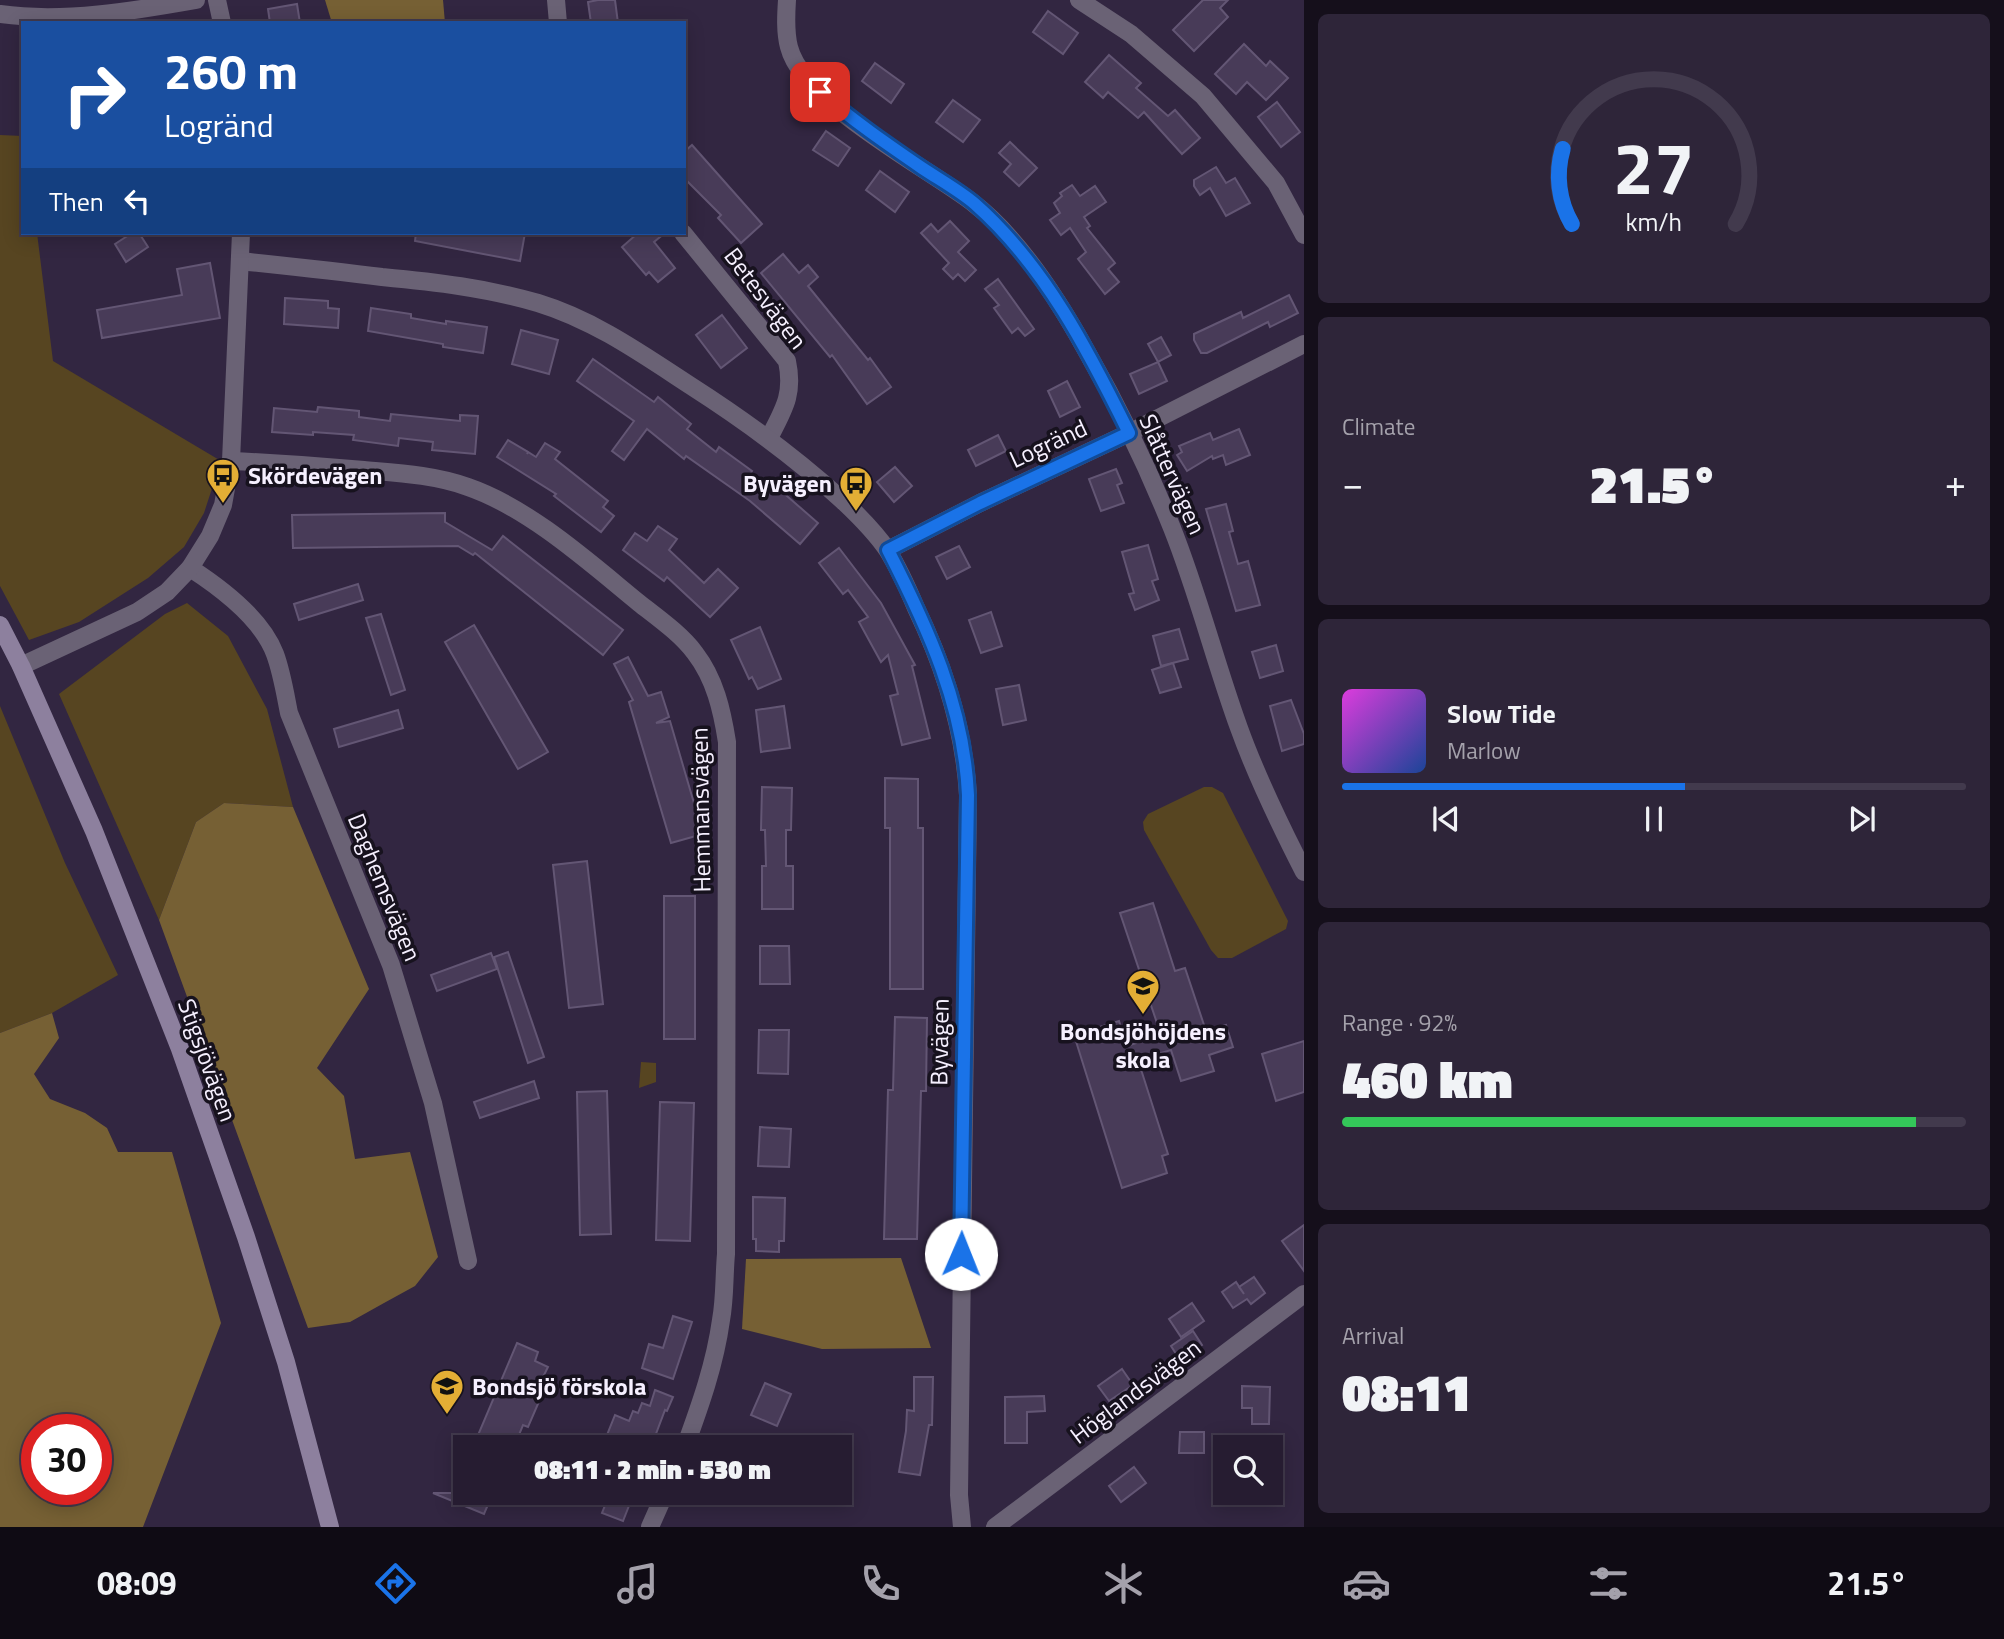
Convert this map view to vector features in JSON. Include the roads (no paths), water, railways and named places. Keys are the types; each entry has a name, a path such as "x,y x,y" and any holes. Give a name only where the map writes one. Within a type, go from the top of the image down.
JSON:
{"main road":[{"name":"Stigsjövägen","path":"0,625 94,831 180,1049 246,1237 286,1362 330,1527"}],"street":[{"path":"0,14 73,16 142,10 196,0"},
{"path":"217,0 222,21"},
{"path":"556,0 558,21"},
{"name":"Slåttervägen","path":"787,0 785,18 789,49 805,78 878,138 973,202 1009,236 1071,322 1129,433 1176,538 1238,726 1261,785 1304,872"},
{"path":"1079,0 1131,34 1203,96 1276,183 1304,235"},
{"path":"21,666 137,612 167,592 190,569 210,536 223,505 231,461 241,235"},
{"name":"Betesvägen","path":"685,235 787,361 791,380 789,398 769,438"},
{"name":"Byvägen","path":"240,261 499,292 541,304 584,321 625,342 769,438 856,513 888,550 931,640 946,680 960,726 966,761 968,795 959,1495 962,1527"},
{"name":"Logränd","path":"888,550 1304,344"},
{"name":"Hemmansvägen","path":"231,461 334,467 432,478 468,487 493,498 576,552 662,622 694,651 712,680 722,710 727,742 726,1254 722,1319 715,1354 690,1435"},
{"name":"Daghemsvägen","path":"190,569 222,589 262,631 274,651 283,679 289,713 391,965 433,1102 468,1261"},
{"name":"Höglandsvägen","path":"995,1527 1304,1294"},
{"path":"650,1527 660,1505"}],"place":[{"name":"Skördevägen","path":"223,505"},
{"name":"Byvägen","path":"856,513"},
{"name":"Bondsjöhöjdens skola","path":"1143,1016"},
{"name":"Bondsjö förskola","path":"447,1416"}]}
